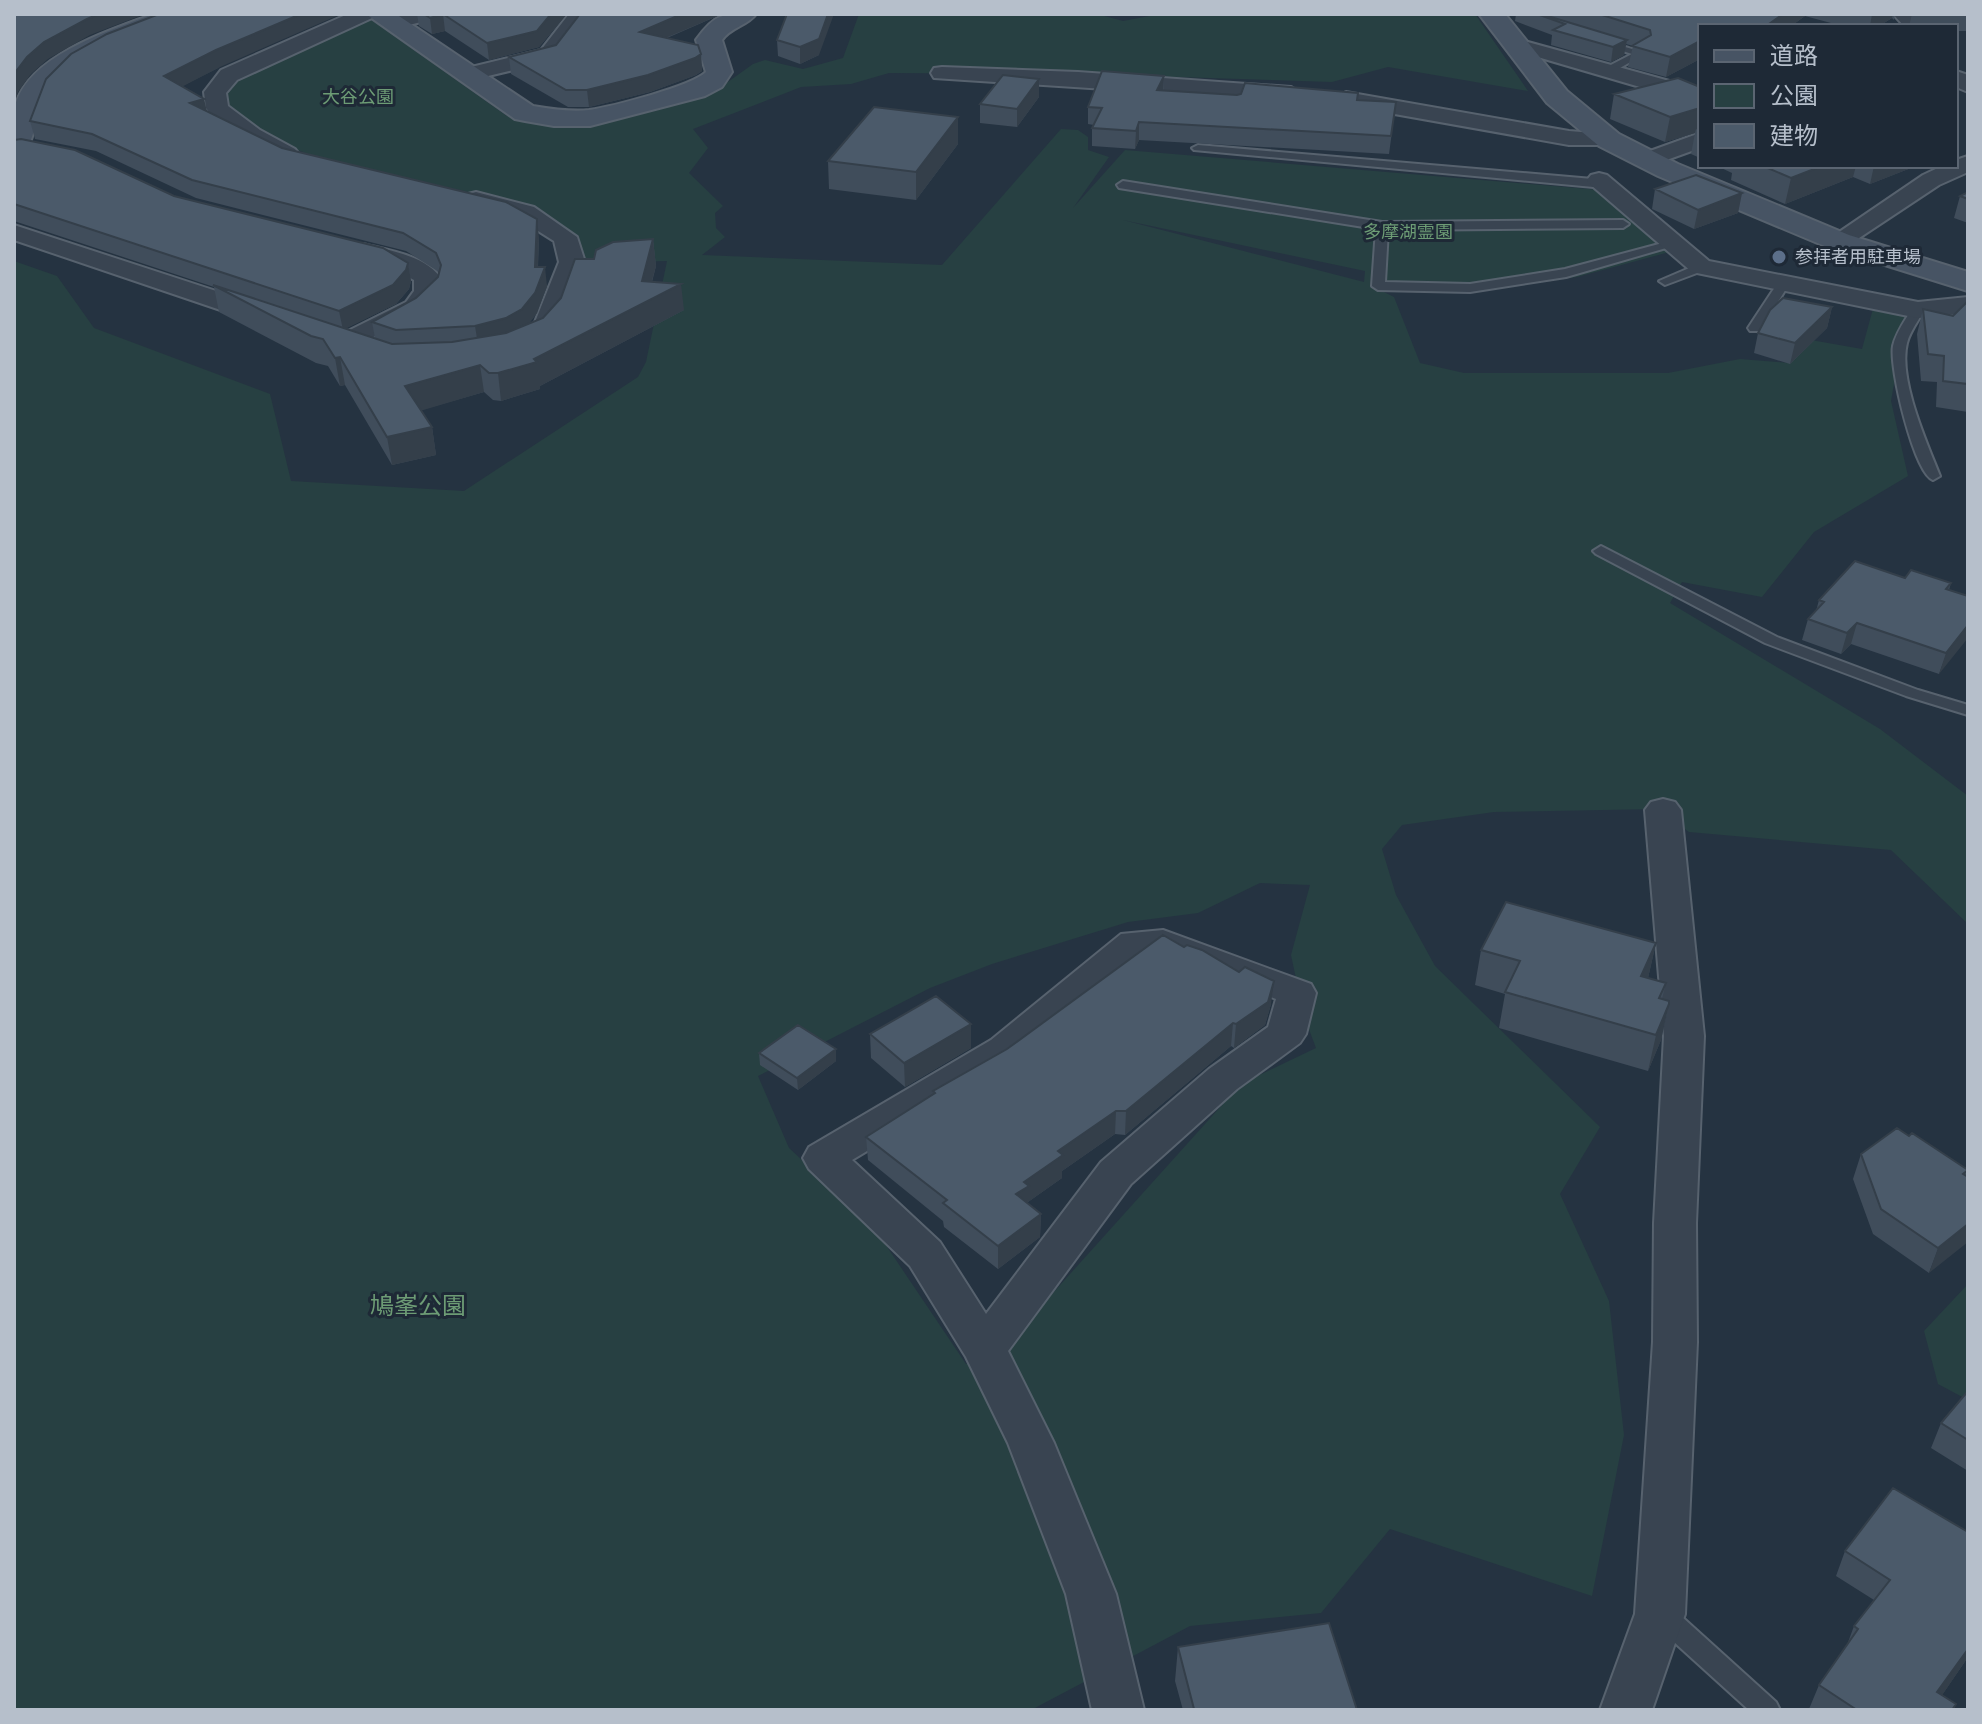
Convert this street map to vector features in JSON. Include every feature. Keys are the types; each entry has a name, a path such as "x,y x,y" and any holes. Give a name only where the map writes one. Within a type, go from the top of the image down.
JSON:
{"street":[{"path":"43,150 15,146 34,94 56,70 79,54 175,14"},
{"path":"309,161 295,158 252,135 217,108 215,92 229,75 365,14"},
{"path":"386,18 430,14"},
{"path":"467,75 548,55 580,14"},
{"path":"386,18 525,113 554,118 590,118 696,90 713,81 719,72 709,40 720,25 743,14"},
{"path":"1492,14 1557,97 1609,140 1647,160 1838,241 1968,282"},
{"path":"1517,45 1665,87 1698,103"},
{"path":"942,73 1078,78 1350,99 1569,138 1609,140"},
{"path":"1647,160 1698,141"},
{"path":"1838,241 1931,180 1957,168"},
{"path":"1602,182 1701,267 1918,310 1968,305"},
{"path":"449,192 525,212 565,237 572,262 547,326 521,345 508,348"},
{"path":"14,232 285,323"},
{"path":"339,246 396,259 427,277 427,292 415,307 334,339 371,351"},
{"path":"1626,1710 1660,1614 1675,1342 1675,1223 1684,1036 1663,810"},
{"path":"985,1349 1116,1173 1223,1079 1286,1034 1297,993 1163,942 1134,943 1005,1050 824,1158 925,1254 985,1349 1031,1443 1091,1594 1118,1710"}],"lane":[{"path":"1597,40 1641,53 1609,70"},
{"path":"1198,148 1602,182"},
{"path":"1123,185 1382,226 1623,224"},
{"path":"1382,226 1378,286 1470,288 1566,273 1674,244"},
{"path":"1665,281 1701,267"},
{"path":"1755,328 1783,284"},
{"path":"1918,310 1899,345 1900,358 1907,405 1933,476"},
{"path":"1601,551 1771,640 1968,710"},
{"path":"1660,1614 1767,1710"}],"green space":[{"name":"鳩峯公園","path":"859,14 1097,14 1123,21 1160,14 1475,14 1528,91 1388,67 1332,82 1082,74 889,73 851,84 801,87 693,129 708,148 689,173 723,206 715,213 716,228 725,237 702,255 942,265 1061,129 1078,130 1088,137 1088,150 1109,157 1073,208 1125,150 1601,190 1673,251 1577,277 1475,290 1380,290 1394,297 1420,363 1464,373 1668,373 1740,359 1790,363 1811,340 1862,349 1874,305 1906,315 1891,401 1908,476 1814,532 1762,597 1682,582 1670,603 1880,729 1968,796 1968,924 1891,850 1689,832 1656,809 1494,812 1402,825 1382,849 1396,895 1435,966 1600,1127 1560,1194 1609,1301 1624,1435 1592,1596 1390,1529 1321,1613 1190,1626 1031,1710 14,1710 14,261 57,276 94,328 270,394 291,481 464,491 638,377 646,362 667,261 578,263 569,233 531,207 311,155 287,146 249,125 230,107 223,96 239,75 360,20 370,19 507,116 557,125 605,122 707,97 753,64 765,60 803,69 843,58","holes":["1123,220 1365,271 1364,282","1260,883 1310,885 1291,955 1304,1016 1316,1048 1241,1084 999,1353 966,1364 873,1226 789,1148 758,1076 930,988 992,964 1128,922 1198,913"]},
{"path":"1968,1284 1968,1400 1938,1384 1924,1331"}],"building":[{"path":"14,14 99,14 44,42 14,74"},
{"path":"159,14 301,14 164,76 204,99 190,103 282,148 506,202 537,219 535,267 545,267 535,293 522,309 506,318 475,326 396,330 372,322 416,298 438,277 441,265 436,253 403,233 192,180 92,134 30,121 46,79 71,54 107,34"},
{"path":"443,14 551,14 537,31 487,43"},
{"path":"580,14 682,14 640,32 698,45 701,54 648,75 587,90 566,90 509,57 556,45"},
{"path":"787,14 828,14 819,39 800,47 777,40"},
{"path":"1537,14 1627,40 1613,47 1553,30 1565,24"},
{"path":"1599,14 1783,14 1769,24 1698,24 1698,42 1670,57 1632,46 1651,35 1650,30"},
{"path":"1102,71 1164,76 1157,90 1237,95 1241,94 1245,83 1358,93 1357,100 1396,102 1391,136 1139,122 1136,131 1092,128 1102,108 1088,107"},
{"path":"1003,75 1039,79 1017,109 980,104"},
{"path":"1678,78 1698,86 1698,109 1670,117 1614,94"},
{"path":"874,107 958,117 916,172 828,161"},
{"path":"14,140 75,150 174,196 383,248 408,263 406,270 393,285 339,311 14,204"},
{"path":"1768,168 1817,168 1791,178"},
{"path":"1696,175 1742,193 1698,210 1655,189"},
{"path":"653,239 642,281 681,284 534,359 537,362 498,373 489,373 480,365 405,386 432,427 387,437 340,357 335,358 323,339 311,336 213,285 392,344 452,342 506,333 543,318 561,298 575,259 594,259 596,250 613,242"},
{"path":"1783,298 1832,307 1795,343 1758,333 1770,310"},
{"path":"1968,301 1968,384 1943,381 1944,356 1928,354 1923,309 1953,316"},
{"path":"1855,561 1905,578 1911,570 1951,583 1946,589 1968,596 1968,625 1946,653 1857,623 1847,633 1808,619 1824,602 1819,600"},
{"path":"1506,902 1656,943 1641,976 1666,983 1659,998 1669,1001 1669,1004 1656,1035 1505,992 1520,961 1481,950"},
{"path":"1163,935 1184,947 1187,945 1202,950 1239,972 1245,967 1274,981 1268,1002 1236,1024 1233,1023 1126,1111 1116,1111 1058,1151 1063,1155 1024,1182 1029,1186 1016,1194 1041,1214 998,1246 943,1203 947,1200 866,1137 935,1093 933,1091 1007,1049"},
{"path":"936,996 971,1024 904,1063 870,1034"},
{"path":"798,1025 836,1049 797,1078 759,1053"},
{"path":"1897,1128 1909,1136 1912,1133 1968,1170 1963,1174 1968,1177 1968,1224 1938,1248 1881,1209 1861,1154"},
{"path":"1968,1391 1968,1440 1941,1423"},
{"path":"1893,1488 1968,1532 1968,1649 1937,1692 1956,1704 1952,1710 1857,1710 1819,1685 1858,1629 1854,1626 1890,1580 1845,1551"},
{"path":"1329,1623 1357,1710 1192,1710 1178,1647"}],"place":[{"name":"参拝者用駐車場","path":"1779,257"}],"park label":[{"name":"大谷公園","path":"358,97"},
{"name":"多摩湖霊園","path":"1408,232"}]}
